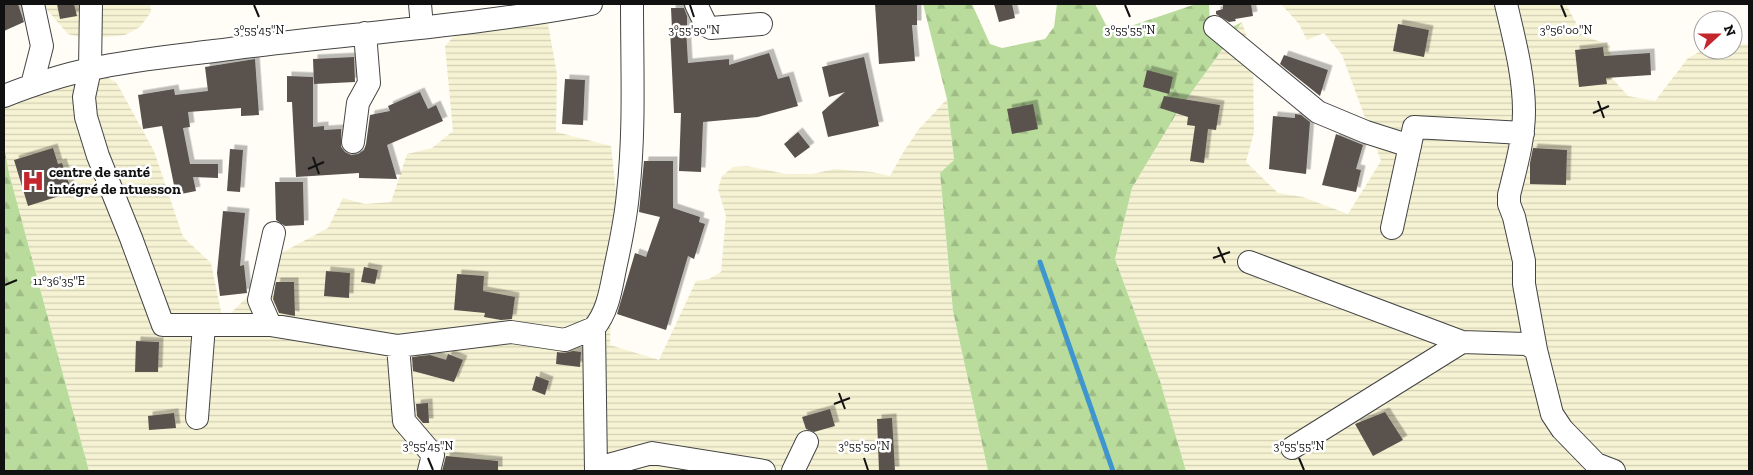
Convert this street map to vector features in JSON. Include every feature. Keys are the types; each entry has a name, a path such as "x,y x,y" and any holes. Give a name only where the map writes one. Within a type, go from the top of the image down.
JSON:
{"street":[{"path":"32,85 42,46 33,4"},
{"path":"91,4 90,69 84,97 88,124 101,164 164,325 270,325 398,346 512,332 565,340 594,328 602,319 608,304 624,227 628,193 632,132 632,4"},
{"path":"420,4 422,27"},
{"path":"4,96 32,85 90,69 230,48 534,14 591,4"},
{"path":"696,4 706,25 710,28 761,24"},
{"path":"1506,4 1522,79 1524,111 1523,133 1509,194 1509,204 1524,261 1524,284 1536,350 1552,414 1562,429 1596,464 1614,471"},
{"path":"1215,27 1318,112 1366,132 1410,146"},
{"path":"353,142 358,103 369,82 365,33"},
{"path":"1392,228 1414,127 1523,133"},
{"path":"270,325 259,300 274,233"},
{"path":"1249,262 1462,342 1527,344 1536,350"},
{"path":"197,418 204,324"},
{"path":"594,328 604,466 652,453 764,471"},
{"path":"1292,448 1462,342"},
{"path":"398,346 404,421 434,455 429,471"},
{"path":"793,471 806,442"}],"shaded area":[{"path":"42,4 150,4 151,12 140,27 125,35 87,39 68,34"},
{"path":"1281,4 1566,4 1583,36 1610,45 1612,78 1628,96 1655,101 1688,58 1693,55 1693,60 1743,60 1743,44 1749,44 1749,471 1186,471 1160,381 1115,259 1132,188 1178,111 1242,22 1253,57 1254,132 1246,162 1278,193 1303,197 1348,214 1381,161 1342,55 1324,33 1307,40 1299,24"},
{"path":"529,20 548,24 557,74 556,132 611,146 617,201 609,237 613,249 610,345 659,360 696,281 709,279 721,272 726,216 718,189 722,176 733,167 747,166 786,174 812,174 835,169 872,172 890,176 919,129 947,99 954,161 940,173 953,311 988,471 89,471 9,173 4,146 4,96 90,69 116,82 154,151 183,237 211,263 223,321 266,278 272,258 328,228 343,198 365,204 391,202 407,154 432,148 453,131 445,46 464,25"}],"green space":[{"path":"923,4 972,4 990,44 1002,48 1045,39 1054,27 1057,4 1095,4 1106,25 1119,30 1196,4 1209,4 1210,25 1223,32 1242,22 1178,111 1132,188 1115,259 1160,381 1186,471 988,471 953,311 940,173 954,160 947,99"},
{"path":"4,146 9,173 89,471 4,471"}],"building":[{"path":"4,4 18,4 24,22 4,31"},
{"path":"57,4 74,4 77,16 60,19"},
{"path":"875,4 917,4 917,25 912,25 915,61 879,64"},
{"path":"994,4 1012,4 1015,18 999,22"},
{"path":"1223,4 1251,4 1253,16 1229,22 1216,14 1216,11 1223,9"},
{"path":"671,8 684,8 687,16 688,63 729,59 729,65 769,53 778,79 789,76 798,106 758,117 703,122 701,172 679,171 681,113 674,113 670,29 672,29"},
{"path":"1398,24 1429,30 1424,57 1393,51"},
{"path":"1603,47 1604,56 1650,53 1651,75 1606,78 1607,84 1579,87 1575,50"},
{"path":"1284,55 1328,70 1320,96 1280,64"},
{"path":"354,57 355,82 314,84 313,59"},
{"path":"864,57 879,126 828,137 822,112 845,92 829,97 822,67"},
{"path":"255,59 259,115 241,116 241,108 188,112 190,127 183,128 190,164 218,164 218,178 193,177 196,191 176,195 162,126 143,129 138,95 174,89 175,95 208,91 205,67"},
{"path":"1147,70 1173,77 1169,94 1143,87"},
{"path":"287,76 313,77 313,127 324,126 324,130 341,129 341,147 351,155 358,154 364,150 370,115 390,111 388,106 420,92 428,109 436,105 443,121 387,145 397,179 359,178 359,173 296,177 292,102 287,102"},
{"path":"565,79 585,80 583,125 562,124"},
{"path":"1164,96 1220,105 1216,130 1208,129 1204,163 1190,161 1195,126 1187,125 1188,117 1160,108"},
{"path":"1033,104 1038,129 1012,134 1007,109"},
{"path":"1295,114 1301,115 1310,122 1306,174 1269,169 1273,116 1295,118"},
{"path":"798,132 810,147 795,158 784,144"},
{"path":"1336,134 1363,145 1356,169 1361,170 1356,192 1322,185"},
{"path":"53,148 58,164 62,163 72,192 28,206 14,160"},
{"path":"1533,148 1567,150 1566,185 1530,184 1530,163"},
{"path":"230,149 243,150 240,192 227,191"},
{"path":"644,161 673,161 673,208 700,217 699,222 705,224 694,259 688,256 666,330 617,314 635,253 646,257 660,217 639,212"},
{"path":"275,182 303,182 304,225 285,226 276,220"},
{"path":"223,211 245,213 240,266 244,265 247,293 220,296 217,273"},
{"path":"364,267 378,270 375,284 361,282"},
{"path":"326,271 350,273 349,298 324,296"},
{"path":"457,274 484,276 483,291 515,297 512,319 501,320 484,317 485,313 454,310"},
{"path":"276,282 294,282 295,316 279,313 273,299"},
{"path":"136,341 159,342 158,372 135,372"},
{"path":"557,352 581,352 580,367 556,364"},
{"path":"448,354 463,360 454,382 413,371 412,357 430,355 446,360"},
{"path":"536,376 549,381 545,395 532,390"},
{"path":"428,403 429,423 423,423 417,416 416,404"},
{"path":"830,409 835,426 814,432 806,429 802,417"},
{"path":"1385,412 1403,440 1373,456 1355,424"},
{"path":"174,413 176,428 149,430 148,416"},
{"path":"892,418 895,471 879,471 877,419"},
{"path":"446,456 498,461 498,471 442,471"}],"waterway":[{"path":"1040,262 1113,471"}],"place":[{"name":"centre de santé intégré de ntuesson","path":"33,181"}]}
